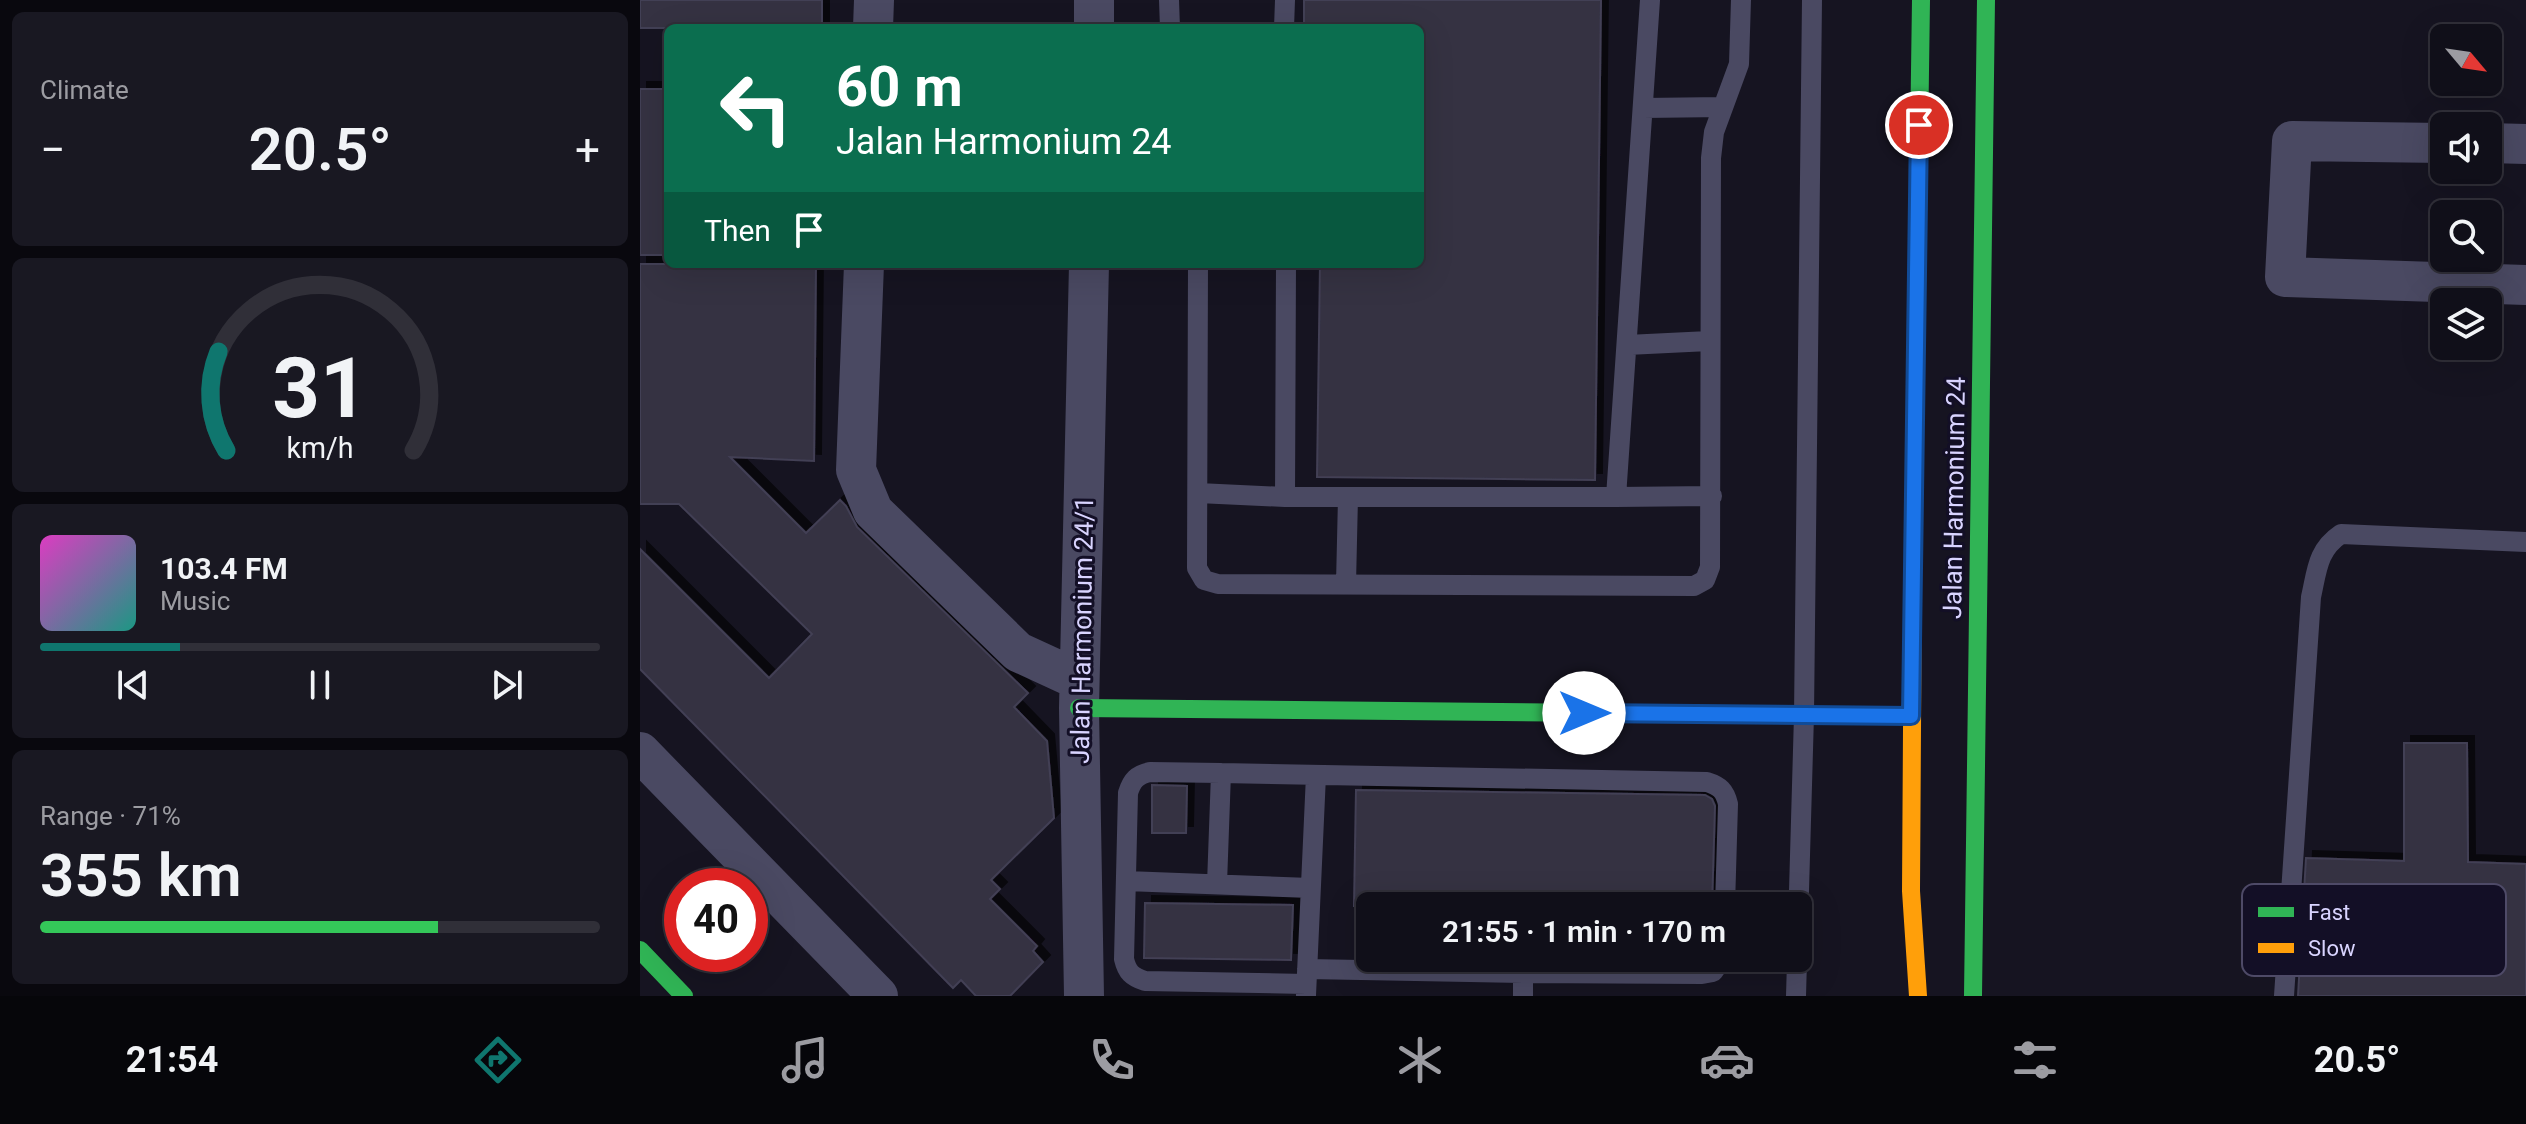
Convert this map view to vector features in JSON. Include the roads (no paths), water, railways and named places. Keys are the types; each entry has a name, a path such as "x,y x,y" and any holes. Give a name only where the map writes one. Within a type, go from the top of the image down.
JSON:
{"street":[{"path":"873,24 874,0"},
{"path":"1094,0 1094,24"},
{"name":"Jalan Harmonium 24","path":"1918,996 1911,891 1911,716 1921,0"},
{"name":"Jalan Harmonium 24","path":"1973,996 1986,0"},
{"path":"2430,143 2292,141 2285,277 2526,285"},
{"path":"2502,143 2526,144"},
{"path":"864,268 856,470 873,511 1018,652 1079,694 1911,716"},
{"name":"Jalan Harmonium 24/1","path":"1084,996 1079,694 1089,268"},
{"path":"640,752 878,996"},
{"path":"1976,889 1990,965"},
{"path":"1898,966 1911,891"},
{"path":"640,950 684,996"}],"lane":[{"path":"1169,0 1170,24"},
{"path":"1284,24 1285,0"},
{"path":"1616,497 1650,0"},
{"path":"1198,268 1197,568 1204,580 1218,584 1694,586 1705,580 1710,567 1711,158 1714,132 1739,64 1741,0"},
{"path":"1796,996 1804,715 1812,0"},
{"path":"1643,108 1723,107"},
{"path":"1285,497 1286,268"},
{"path":"1627,345 1709,341"},
{"path":"1198,493 1285,497 1712,496"},
{"path":"1346,584 1348,497"},
{"path":"2292,884 2311,597 2320,558 2327,543 2341,534 2526,542"},
{"path":"1713,972 1523,973 1306,983 1145,981 1134,978 1127,970 1124,959 1128,793 1131,782 1139,775 1150,772 1707,782 1725,793 1728,804 1725,892"},
{"path":"1217,884 1221,773"},
{"path":"1306,983 1316,775"},
{"path":"1126,881 1310,888"},
{"path":"1523,973 1523,996"},
{"path":"2284,996 2285,976"}]}
